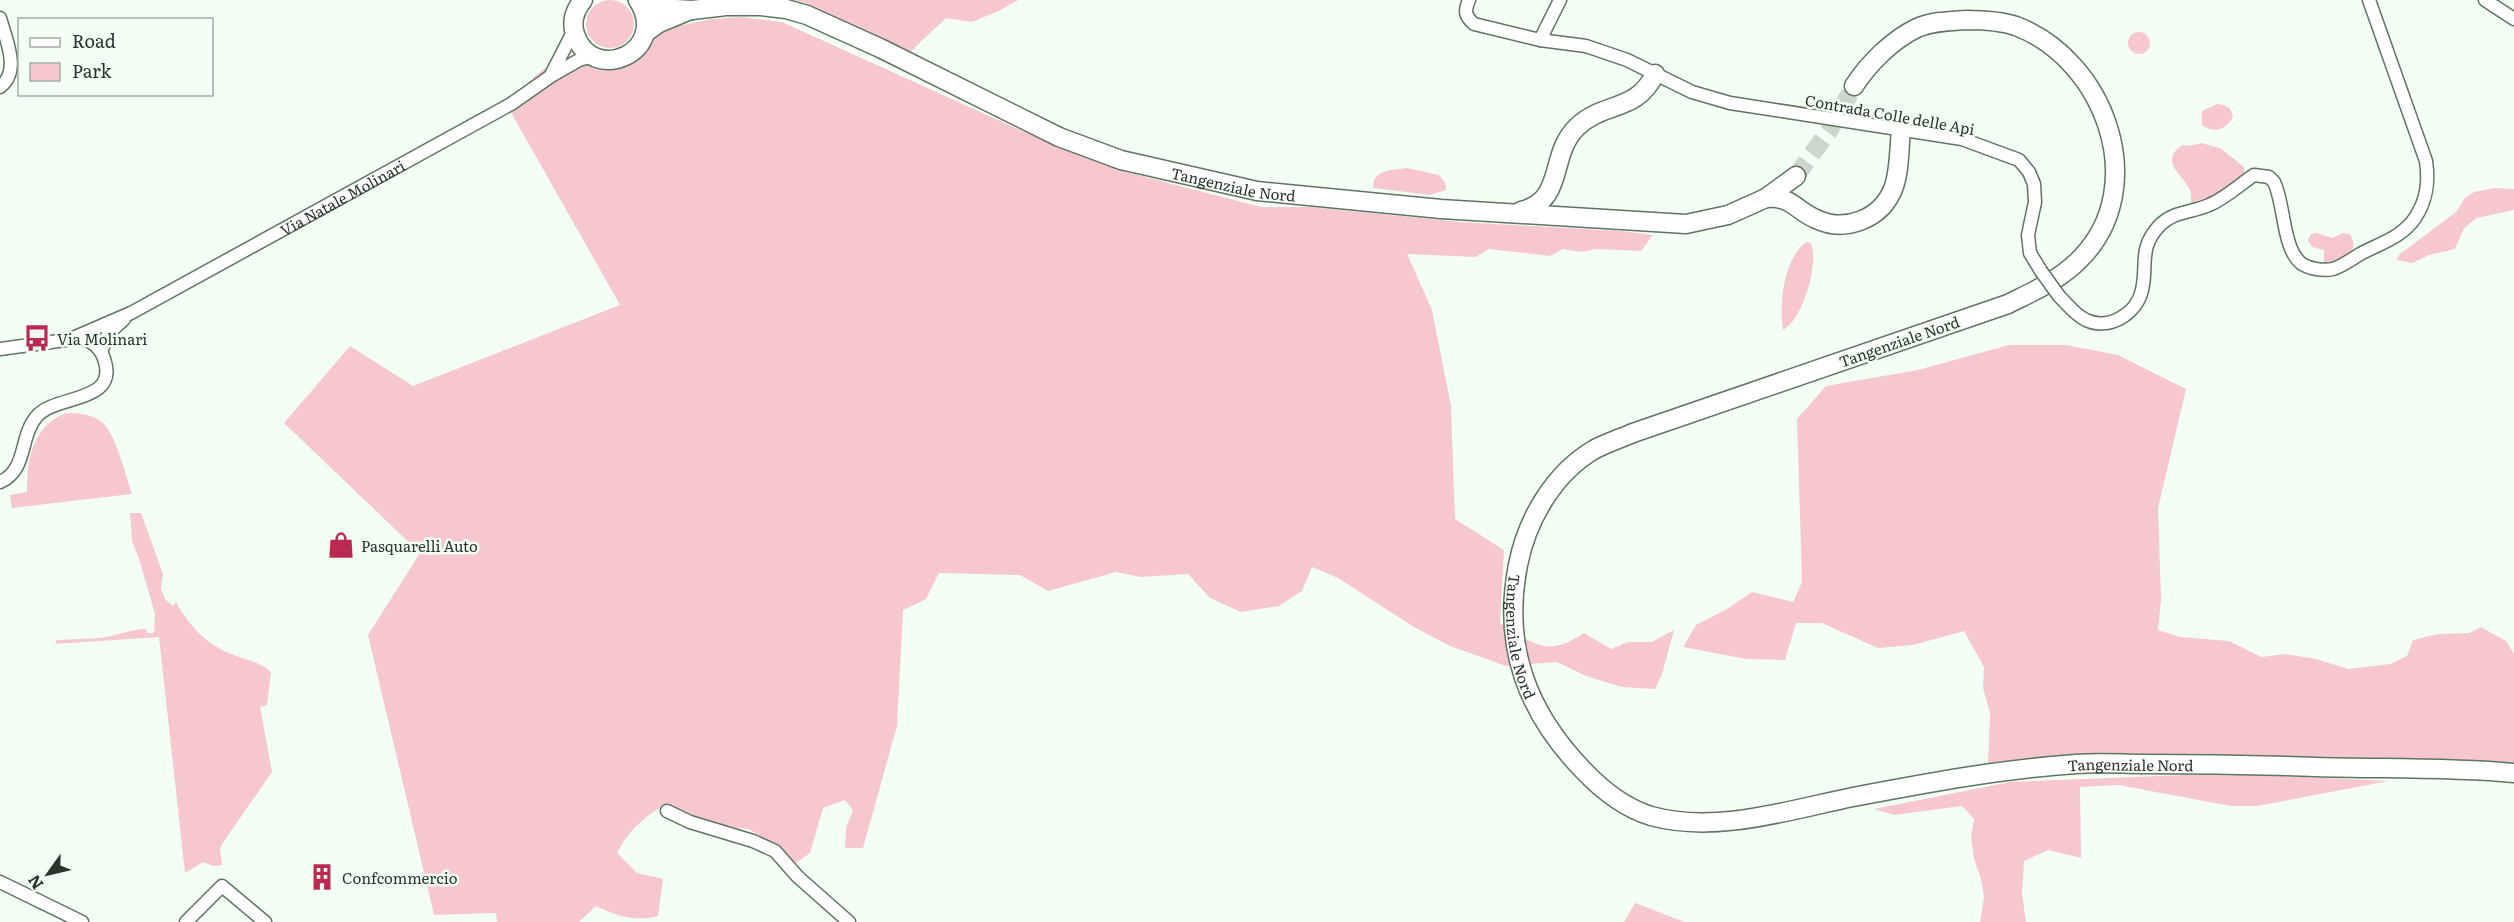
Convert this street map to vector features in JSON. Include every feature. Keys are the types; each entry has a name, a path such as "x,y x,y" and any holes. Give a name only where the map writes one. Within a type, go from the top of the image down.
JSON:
{"main road":[{"name":"Tangenziale Nord","path":"638,0 659,8 692,10 726,6 761,6 786,9 807,15 880,48 1059,137 1121,160 1257,191 1441,208 1686,224 1728,215 1766,198 1795,178 1795,204"},
{"path":"580,2 573,22 578,41 593,56 603,60 625,57 634,51 645,33 644,10 638,0"},
{"name":"Tangenziale Nord","path":"645,33 659,23 692,10"},
{"name":"Tangenziale Nord","path":"1854,86 1863,72 1885,50 1918,28 1946,21 1984,20 2015,26 2048,43 2072,63 2094,94 2106,120 2114,151 2115,176 2113,200 2105,225 2090,248 2066,273 2008,304 1677,418 1598,448 1582,458 1557,481 1528,528 1520,554 1513,598 1512,626 1518,662 1530,696 1547,728 1591,778 1615,798 1646,814 1677,822 1750,817 1943,780 2077,764 2218,764 2514,773"},
{"path":"1519,212 1531,209 1548,194 1564,143 1577,127 1594,115 1632,101 1641,95 1655,74"},
{"path":"1766,198 1776,197 1795,204 1812,218 1833,224 1855,223 1875,213 1894,187 1901,129"},
{"path":"1553,183 1559,202 1565,210 1583,218"}],"street":[{"name":"Contrada Colle delle Api","path":"1469,0 1465,8 1467,17 1474,24 1540,40 1586,46 1627,60 1692,92 1730,103 1962,139 2019,160 2029,172 2034,184 2035,202 2028,236 2031,253 2059,296 2075,313 2098,324 2115,321 2129,313 2142,291 2145,249 2157,228 2175,214 2208,206 2227,196 2254,175 2269,177 2274,182 2278,189 2290,247 2295,257 2314,269 2335,268 2405,231 2421,207 2426,192 2428,175 2426,161 2369,0"},
{"path":"1540,40 1560,0"},
{"path":"2485,0 2514,19"},
{"path":"0,18 12,64 8,81 0,87"},
{"name":"Via Natale Molinari","path":"551,76 574,30"},
{"name":"Via Natale Molinari","path":"0,349 73,338 131,313 511,104 579,60 593,56"},
{"name":"Via Natale Molinari","path":"101,352 108,333 131,313"},
{"path":"0,482 11,476 17,467 22,455 26,432 40,413 57,402 86,397 99,388 106,370 101,352 84,339 73,338"},
{"path":"667,811 690,822 753,841 775,851 798,877 849,922"},
{"path":"0,882 82,922"},
{"path":"186,922 222,886 265,922"}],"green space":[{"path":"605,0 615,0 630,10 634,24 633,33 624,44 615,48 605,48 590,38 586,29 586,19 596,4"},
{"path":"794,0 1018,0 972,22 946,18 910,52"},
{"path":"740,17 782,22 1029,134 1122,171 1261,207 1311,207 1461,222 1621,231 1653,235 1641,251 1596,249 1581,252 1563,249 1550,256 1488,249 1476,257 1407,254 1432,310 1451,406 1455,519 1504,550 1500,623 1541,645 1560,645 1584,633 1611,649 1628,642 1652,642 1674,630 1662,674 1655,689 1622,687 1586,676 1557,662 1506,666 1450,646 1414,627 1338,578 1312,567 1302,591 1279,606 1241,612 1210,598 1188,574 1141,577 1116,572 1048,591 1020,575 939,573 926,599 903,610 897,726 863,848 845,848 846,828 853,810 845,800 823,808 810,853 794,864 776,845 748,829 708,825 663,806 636,826 617,853 637,873 663,879 658,916 627,917 596,906 579,922 497,922 496,913 434,915 368,635 420,553 284,423 350,346 413,386 620,305 505,102 545,68 569,72 585,66 626,65 644,54 653,38 668,28 712,19"},
{"path":"2139,32 2149,39 2150,43 2143,53 2139,54 2129,47 2128,43 2135,33"},
{"path":"2217,104 2228,107 2233,117 2223,128 2215,130 2202,125 2202,111"},
{"path":"2201,143 2220,148 2244,167 2244,176 2221,193 2191,203 2191,193 2175,169 2172,158 2182,145"},
{"path":"1407,168 1439,175 1446,184 1446,190 1430,195 1373,188 1376,177 1380,174"},
{"path":"2495,188 2514,189 2514,210 2477,218 2464,228 2455,249 2429,255 2412,263 2396,260 2400,254 2456,212 2465,198 2474,192"},
{"path":"2317,233 2332,238 2343,233 2350,234 2353,245 2350,253 2333,266 2324,263 2324,250 2312,247 2308,240 2311,234"},
{"path":"1806,242 1811,243 1813,252 1811,277 1797,315 1783,330 1784,283 1792,260"},
{"path":"2009,345 2066,345 2118,355 2186,389 2158,508 2161,599 2158,630 2180,637 2229,641 2261,657 2285,654 2316,659 2348,669 2390,664 2407,656 2413,640 2438,634 2469,633 2481,627 2506,641 2514,654 2514,768 2078,757 1988,764 1990,713 1983,688 1984,667 1964,631 1913,645 1878,648 1822,623 1796,623 1785,660 1746,659 1683,647 1696,625 1727,609 1752,592 1793,602 1802,582 1797,419 1826,386 1918,370"},
{"path":"66,413 90,416 99,420 108,429 120,456 132,494 12,508 10,495 27,492 30,456 39,435 46,426"},
{"path":"130,513 141,513 163,574 161,589 165,599 173,606 176,602 192,625 213,644 271,672 267,705 260,707 272,772 222,844 220,849 222,865 213,866 203,862 185,873 159,637 55,644 57,640 100,638 140,629 146,629 147,633 154,633 155,614 132,541"},
{"path":"2185,775 2261,775 2389,781 2257,806 2231,806 2118,785 2080,787 2081,858 2048,850 2024,861 2022,894 2026,922 1980,922 1984,898 1971,837 1974,819 1962,806 1894,815 1874,809 2010,782"},
{"path":"1635,903 1685,922 1624,922"}],"tunnel":[{"path":"1796,176 1831,128 1854,86"}],"place":[{"name":"Via Molinari","path":"37,338"},
{"name":"Pasquarelli Auto","path":"341,545"},
{"name":"Confcommercio","path":"322,877"}]}
